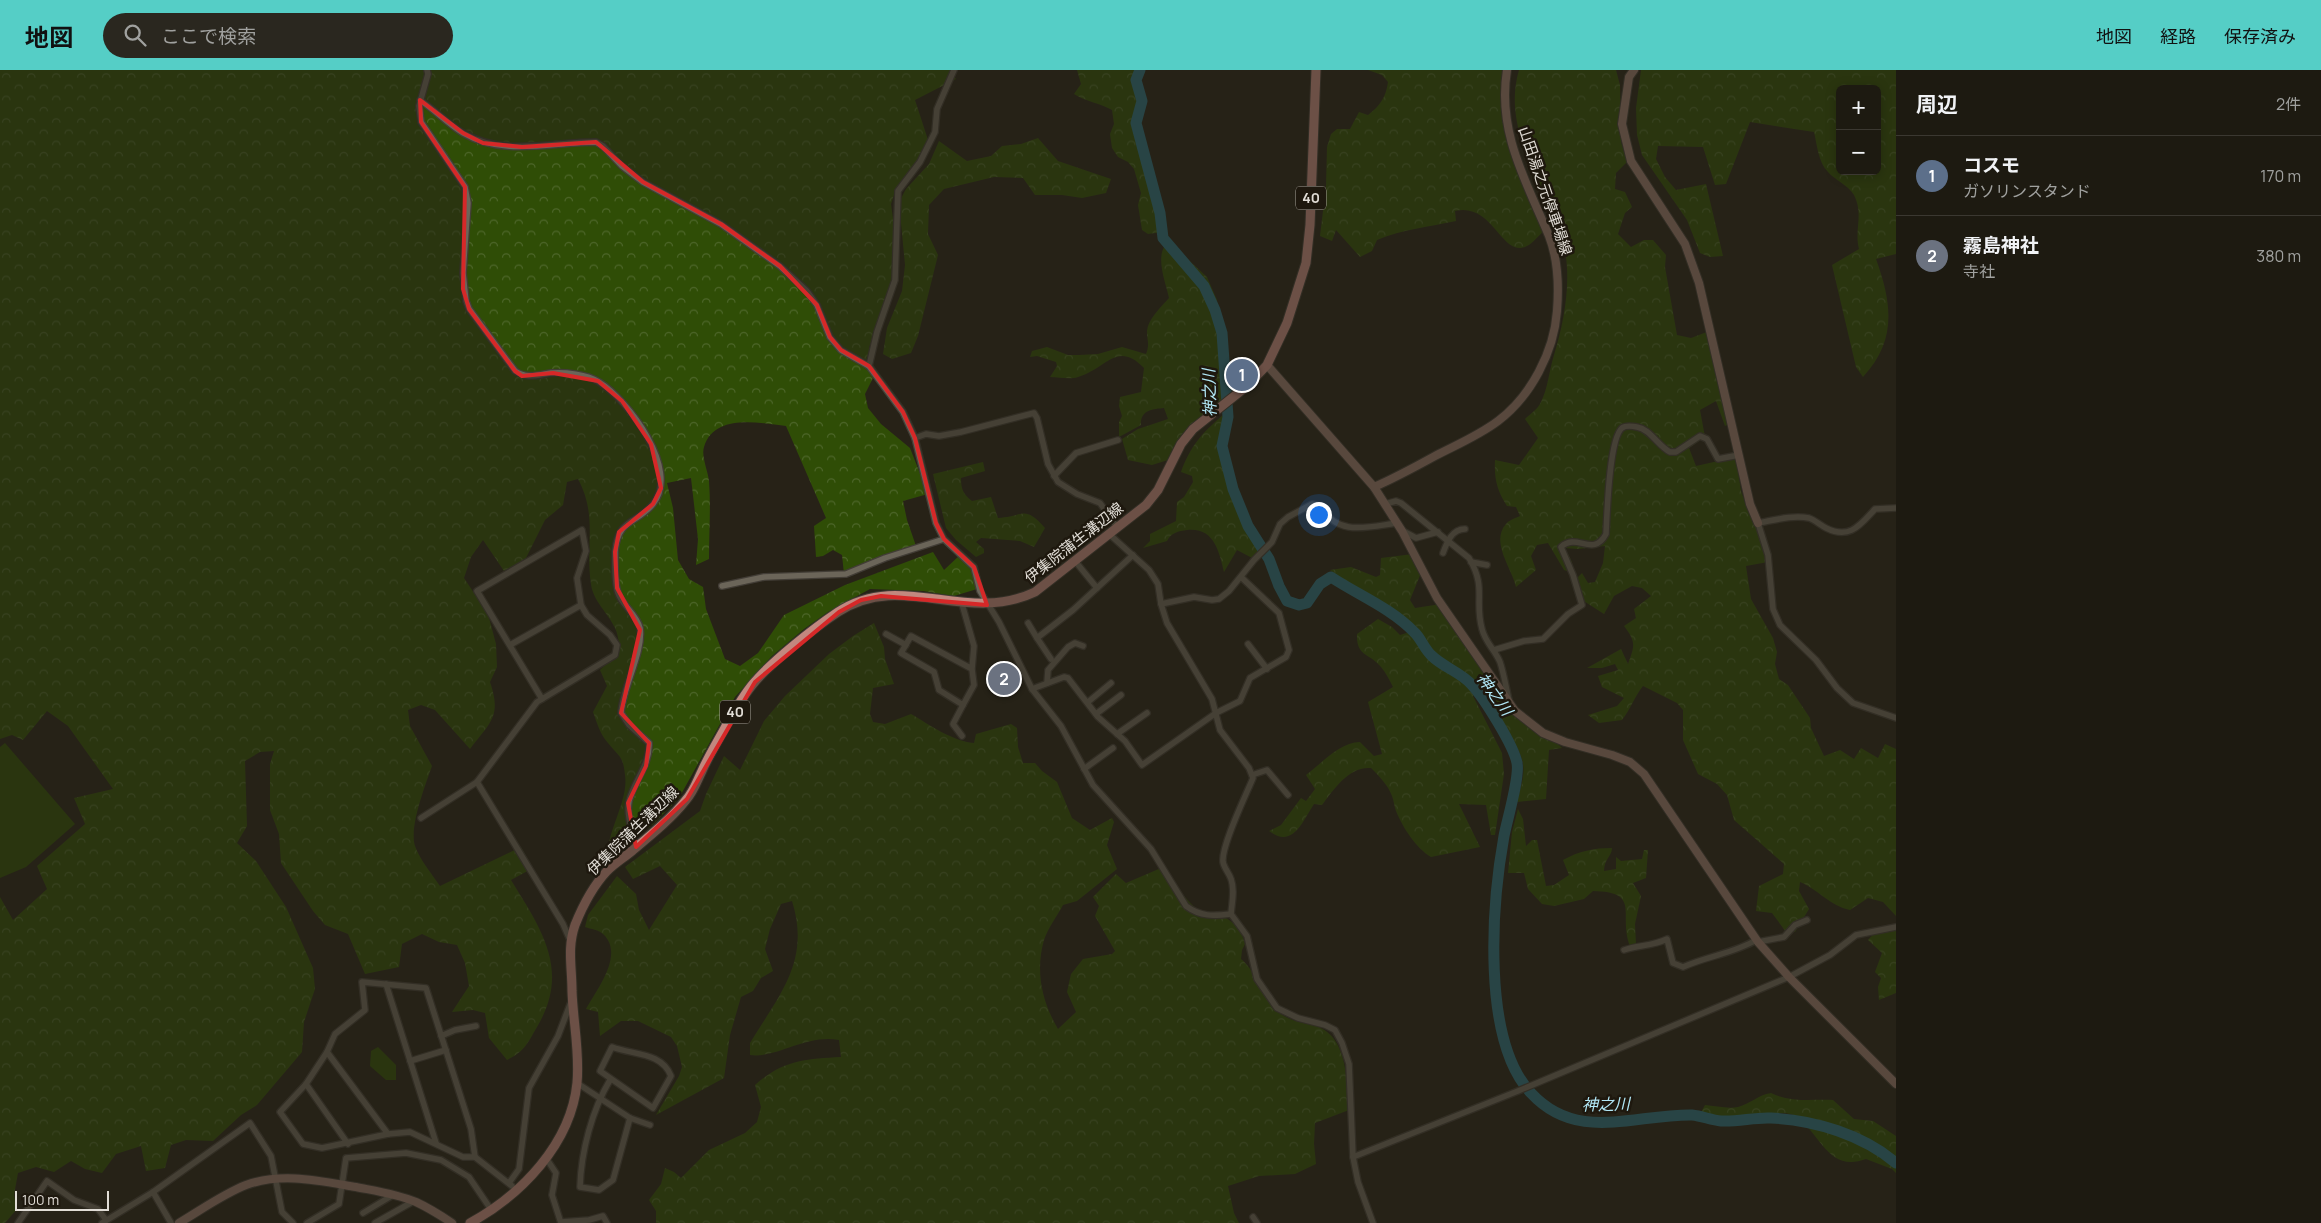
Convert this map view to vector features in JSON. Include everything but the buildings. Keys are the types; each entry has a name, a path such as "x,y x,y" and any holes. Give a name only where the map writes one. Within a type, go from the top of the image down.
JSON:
{"main road":[{"name":"伊集院蒲生溝辺線","path":"470,1223 492,1211 516,1192 535,1173 546,1158 568,1118 577,1083 569,962 570,940 583,907 595,885 608,870 636,848 687,799 728,722 754,682 824,622 861,600 881,596 906,595 962,604 987,605 1018,600 1034,592 1146,505 1158,490 1180,444 1194,429 1232,398 1267,365 1287,323 1306,263 1310,225 1316,70"}],"street":[{"path":"427,70 428,74 420,100 419,113 421,122 465,187 468,203 463,289 469,309 515,371 522,376 553,373 582,375 598,381 615,394 634,415 651,444 660,474 661,488 658,496 648,509 625,524 617,536 615,552 618,593 633,615 640,630 621,713 629,725 649,743 646,766 628,803 636,848"},
{"path":"869,366 877,332 895,280 898,191 920,162 935,132 937,109 954,70"},
{"name":"山田湯之元停車場線","path":"1374,487 1466,441 1498,421 1510,411 1532,384 1551,341 1557,316 1557,270 1550,239 1511,147 1505,114 1507,70"},
{"path":"1634,70 1628,86 1622,124 1631,161 1685,244 1699,283 1750,504 1768,555 1773,609 1780,624 1816,660 1837,688 1853,703 1896,718"},
{"path":"420,100 463,133 483,143 522,148 596,142 643,182 721,224 780,266 807,291 817,305 830,337 841,350 869,366 903,412 915,438 936,523 944,539 974,567 980,591 999,622 1032,689 1061,726 1093,785 1151,849 1186,906 1194,912 1209,916 1231,914"},
{"path":"1267,365 1374,487 1402,530 1437,598 1509,702 1524,720 1543,733 1565,742 1612,754 1630,762 1644,774 1757,941 1789,977 1896,1084"},
{"path":"915,438 926,434 940,436 961,432 1034,413 1037,418 1048,464 1058,482 1077,494 1100,503 1116,527"},
{"path":"1494,650 1524,641 1543,639 1568,614 1582,605 1573,575 1561,547 1570,542 1590,546 1597,544 1606,534 1609,482 1617,436 1622,428 1630,426 1640,427 1670,452 1676,452 1700,436 1707,439 1718,459 1739,455"},
{"path":"1054,476 1076,453 1118,440"},
{"path":"1385,504 1396,501 1401,503 1438,532 1471,562 1479,577 1481,626 1485,639 1494,650 1500,663 1509,702"},
{"path":"1161,604 1194,597 1212,600 1219,599 1230,591 1254,560 1272,542 1280,524 1288,517 1312,504 1320,506 1326,518 1334,524 1346,528 1397,523"},
{"path":"1758,523 1795,517 1811,519 1836,533 1848,532 1857,527 1876,509 1896,508"},
{"path":"1443,553 1447,540 1457,531 1465,529"},
{"path":"421,818 477,782 542,699 615,655 617,645 610,635 587,615 581,605 576,578 586,551 582,530 478,591 542,699"},
{"path":"1402,530 1416,538 1438,532"},
{"path":"1108,533 1133,555 1158,584 1166,623 1204,683 1216,713 1220,730 1252,775 1253,778 1238,812 1224,854 1223,862 1234,888 1231,914 1247,936 1258,979 1277,1008 1298,1018 1325,1025 1335,1030 1349,1064 1353,1157 1358,1182 1373,1223"},
{"path":"722,586 764,577 846,574 894,555 944,539"},
{"path":"1038,638 1133,555"},
{"path":"1074,561 1097,588"},
{"path":"1471,562 1487,565"},
{"path":"1032,689 1064,677 1068,678 1096,714 1125,741 1142,765 1216,713 1240,701 1250,678 1286,657 1289,650 1279,613 1242,577"},
{"path":"962,604 974,646 972,669 974,685 953,724 962,736"},
{"path":"510,645 581,605"},
{"path":"1028,623 1051,659"},
{"path":"886,634 906,645"},
{"path":"963,705 939,690 934,672 901,653 911,636 972,669"},
{"path":"1047,683 1048,670 1068,647 1075,643 1083,646"},
{"path":"1248,644 1267,669"},
{"path":"1088,702 1111,683"},
{"path":"1096,714 1121,695"},
{"path":"1117,734 1147,713"},
{"path":"1084,769 1113,748"},
{"path":"1252,775 1267,770 1288,795"},
{"path":"477,782 563,924 570,940"},
{"path":"1624,950 1635,947 1654,946 1667,939 1670,943 1674,962 1682,966 1705,957 1742,948 1757,941 1784,937 1795,925 1807,920"},
{"path":"1353,1157 1789,977 1830,955 1856,935 1896,927"},
{"path":"475,1157 471,1129 426,988 362,982 365,1010 335,1034 327,1052 306,1084 280,1112 303,1144 322,1148 388,1134 410,1132 463,1157 475,1157 510,1183 516,1192"},
{"path":"386,984 436,1144"},
{"path":"510,1183 519,1169 529,1088 558,1036 572,1000"},
{"path":"441,1036 455,1030 476,1026"},
{"path":"612,1047 628,1054 655,1057 668,1069 671,1076 653,1108 610,1080 600,1071 612,1047"},
{"path":"410,1061 446,1050"},
{"path":"327,1052 388,1134"},
{"path":"610,1080 600,1097 580,1169 580,1187 599,1190 613,1180 630,1118"},
{"path":"577,1083 630,1118 650,1125"},
{"path":"306,1084 348,1144"},
{"path":"18,1223 46,1181 74,1200 98,1209 104,1222 152,1192 250,1123 271,1156 282,1212 293,1223"},
{"path":"307,1223 339,1204 346,1158 406,1153 441,1160 469,1177 492,1211"},
{"path":"546,1158 556,1173 552,1195 561,1223 589,1220 602,1216 607,1223"},
{"path":"180,1223 234,1191 247,1185 275,1178 297,1178 393,1195 414,1201 437,1212 452,1223"},
{"path":"152,1192 171,1223"},
{"path":"363,1213 393,1195"},
{"path":"375,1223 414,1201"},
{"path":"1253,1217 1257,1223"}],"highlighted area":[{"path":"420,100 463,133 483,143 522,147 596,142 643,182 721,224 780,266 817,305 830,337 841,350 869,366 903,412 915,438 936,523 944,539 974,567 987,605 881,596 861,600 839,612 755,682 687,799 636,847 628,803 646,766 649,743 621,713 640,630 617,588 615,552 619,532 653,504 661,488 651,444 622,401 598,381 553,373 522,376 515,371 469,309 463,289 465,187 421,122"}],"green space":[{"path":"0,70 950,70 956,79 915,100 931,149 914,174 895,192 891,204 898,255 897,284 888,308 869,347 874,376 865,394 868,408 881,424 910,448 928,494 903,501 916,546 844,574 842,555 833,550 823,556 816,557 814,526 826,518 786,426 751,422 739,423 717,429 709,436 703,451 710,491 709,559 696,565 698,539 691,478 667,483 673,508 678,560 689,579 703,587 706,609 725,659 740,666 758,653 784,615 845,585 933,552 944,570 960,555 976,568 977,589 954,596 923,591 870,589 828,612 804,629 772,656 735,697 679,798 653,824 608,857 610,837 624,795 625,775 622,760 603,736 593,712 607,686 600,670 620,650 615,628 592,590 589,518 584,493 578,479 567,482 563,505 545,520 521,568 504,571 483,540 471,557 464,578 488,614 496,644 497,667 490,682 495,703 492,719 488,725 470,749 435,710 421,705 408,710 410,726 432,766 416,818 414,828 415,846 423,862 440,886 521,847 533,868 511,880 541,933 548,951 552,968 552,987 547,1006 525,1046 507,1060 489,1038 485,1013 473,1010 452,1012 469,986 465,963 457,945 439,942 422,934 402,944 399,967 365,974 348,934 325,925 313,911 281,863 279,834 270,810 270,764 274,751 260,752 245,761 247,826 237,843 256,861 286,907 313,968 315,989 304,1022 302,1052 257,1105 241,1115 213,1141 186,1140 171,1145 165,1168 146,1171 141,1146 116,1154 102,1173 85,1169 71,1161 54,1172 36,1167 18,1173 14,1195 17,1209 5,1223 0,1223 0,897 13,920 47,889 37,866 85,824 74,798 113,789 68,726 47,711 23,740 12,735 0,739"},
{"path":"1077,70 1135,70 1134,82 1151,196 1163,232 1148,234 1142,230 1138,205 1141,193 1134,169 1128,162 1118,157 1112,148 1110,134 1114,124 1112,110 1074,94 1081,84"},
{"path":"1368,70 1507,70 1502,90 1501,111 1504,132 1518,173 1545,230 1529,245 1518,248 1510,245 1479,214 1468,210 1455,211 1456,221 1387,236 1377,240 1372,251 1360,257 1336,230 1332,241 1320,236 1326,186 1327,147 1331,134 1337,129 1350,129 1359,112 1368,115 1379,105 1386,92 1388,82 1382,75"},
{"path":"1519,70 1616,70 1620,85 1621,142 1627,162 1616,173 1615,189 1625,192 1632,207 1625,213 1618,234 1631,247 1644,240 1653,240 1666,255 1665,267 1677,335 1691,338 1712,330 1731,423 1725,426 1716,401 1700,410 1705,437 1689,448 1696,466 1736,457 1741,491 1750,516 1762,530 1768,562 1746,566 1751,599 1773,638 1777,652 1775,664 1779,679 1788,685 1810,718 1811,728 1824,756 1840,750 1854,759 1861,748 1878,758 1885,744 1896,749 1896,916 1883,902 1868,898 1850,910 1843,908 1800,882 1799,891 1809,909 1795,932 1786,932 1772,913 1756,911 1759,886 1783,874 1784,864 1734,820 1727,795 1717,784 1698,774 1683,740 1683,710 1677,703 1643,686 1622,720 1599,723 1588,715 1617,706 1624,698 1602,687 1598,676 1618,670 1615,664 1602,668 1587,668 1621,649 1628,664 1633,644 1631,636 1624,626 1636,618 1634,609 1651,596 1642,588 1632,586 1614,596 1604,614 1579,598 1576,579 1582,573 1588,583 1595,582 1603,563 1605,546 1578,549 1565,548 1572,562 1573,573 1564,570 1548,543 1537,545 1531,556 1536,570 1516,587 1503,555 1500,539 1506,524 1520,516 1516,507 1507,506 1501,495 1496,479 1495,460 1519,465 1538,438 1525,419 1540,405 1545,391 1564,315 1567,287 1564,246 1557,224 1521,139 1516,117 1515,94"},
{"path":"1641,70 1896,70 1896,254 1876,259 1886,292 1888,322 1881,350 1874,364 1863,377 1856,367 1832,265 1859,249 1857,202 1851,191 1825,168 1818,153 1814,132 1750,122 1726,184 1715,185 1703,147 1658,146 1656,159 1665,177 1676,190 1706,184 1723,256 1710,257 1700,253 1687,220 1642,155 1637,135 1636,108"},
{"path":"1038,138 1058,161 1111,179 1106,193 1082,198 1062,195 1035,195 1023,178 994,177 944,189 929,205 928,234 938,255 918,336 911,353 892,359 883,354 887,328 902,291 905,265 899,202 906,189 929,164 939,141 967,161 991,156 1002,146 1021,144"},
{"path":"1169,242 1207,277 1217,300 1223,401 1177,443 1168,460 1152,465 1128,460 1122,439 1138,429 1168,419 1164,408 1148,411 1141,420 1141,425 1119,437 1119,422 1122,416 1119,406 1120,397 1141,392 1144,368 1135,360 1126,356 1119,356 1088,373 1075,378 1068,378 1050,377 1057,366 1056,362 1037,356 1030,357 1032,351 1047,347 1068,355 1098,354 1122,347 1146,354 1148,345 1147,331 1150,322 1155,313 1169,298 1161,261 1164,247"},
{"path":"1223,415 1220,449 1225,477 1239,516 1260,553 1254,559 1237,550 1224,572 1214,542 1203,532 1187,530 1178,532 1173,534 1167,541 1143,548 1150,541 1150,534 1176,521 1177,502 1184,497 1193,482 1192,476 1181,472 1198,440"},
{"path":"983,462 985,471 961,478 965,494 972,501 991,497 998,518 1024,514 1033,516 1045,528 1034,547 1020,541 981,538 976,542 984,549 984,553 976,557 956,540 946,528 933,474"},
{"path":"1413,554 1421,573 1410,600 1415,608 1441,604 1515,711 1562,748 1549,750 1546,799 1517,802 1523,773 1521,757 1506,727 1483,691 1473,696 1502,753 1504,774 1495,835 1491,835 1486,805 1459,804 1480,847 1431,857 1425,853 1406,831 1396,811 1388,788 1371,768 1363,768 1349,775 1337,786 1322,805 1314,804 1301,825 1291,835 1277,836 1269,831 1281,825 1301,798 1306,801 1315,789 1306,775 1331,754 1345,745 1360,742 1374,756 1382,754 1368,702 1393,687 1381,667 1361,651 1357,641 1357,634 1378,619 1392,627 1400,635 1410,632 1378,604 1330,570 1351,567 1376,577 1380,575 1381,558"},
{"path":"874,623 884,647 885,659 894,684 873,688 870,714 873,722 885,724 911,714 949,736 974,743 976,734 1011,724 1017,728 1018,747 1023,763 1035,763 1057,782 1072,818 1090,830 1112,818 1114,822 1107,845 1117,869 1077,901 1063,905 1044,940 1041,952 1040,975 1044,997 1058,1029 1076,1012 1067,992 1071,974 1083,959 1112,954 1115,951 1095,916 1099,906 1093,897 1116,874 1126,883 1161,868 1195,907 1203,913 1224,917 1236,927 1242,935 1245,944 1241,959 1251,970 1266,997 1279,1013 1298,1022 1325,1030 1333,1038 1339,1048 1346,1073 1349,1110 1315,1123 1314,1144 1316,1164 1295,1174 1259,1176 1228,1186 1234,1213 1239,1223 656,1223 656,1211 649,1200 661,1184 665,1168 681,1178 709,1150 745,1133 757,1122 761,1107 755,1085 775,1070 795,1062 841,1057 839,1040 814,1040 770,1054 750,1055 750,1043 781,993 795,960 798,942 797,922 792,901 781,904 770,929 765,949 773,971 761,978 753,991 741,997 730,1035 724,1078 656,1115 679,1076 682,1067 677,1046 671,1037 638,1021 621,1021 600,1036 598,1012 586,1009 607,972 611,951 609,942 603,934 585,927 588,915 617,876 636,894 639,910 649,930 677,885 660,866 633,879 625,867 700,811 724,756 740,770 764,721 785,696 829,654"},
{"path":"5,743 75,824 26,867 0,878 0,747"},
{"path":"1518,809 1523,819 1526,846 1532,840 1537,840 1546,886 1554,885 1569,875 1563,860 1575,854 1593,849 1612,848 1605,863 1604,871 1616,869 1616,857 1621,861 1642,859 1644,850 1648,850 1646,878 1633,883 1641,896 1635,924 1636,944 1630,946 1625,907 1623,900 1618,896 1608,892 1593,891 1584,899 1554,906 1542,904 1528,889 1524,873 1508,873 1512,832"},
{"path":"1896,927 1896,993 1879,1000 1878,987 1881,978 1875,972 1882,953 1868,940 1877,930"},
{"path":"378,1047 396,1065 396,1080 386,1080 370,1066 371,1051"},
{"path":"1771,1093 1801,1100 1833,1100 1854,1119 1873,1121 1896,1136 1896,1173 1892,1169 1866,1159 1853,1162 1843,1161 1834,1157 1797,1117 1791,1114 1778,1113 1739,1120 1698,1118 1705,1105 1726,1108 1738,1107"}],"waterway":[{"name":"神之川","path":"1140,70 1136,80 1142,101 1136,123 1160,213 1163,238 1204,286 1215,310 1222,333 1228,417 1222,446 1233,489 1248,526 1269,559 1287,601 1299,605 1307,603 1320,584 1331,577 1395,616 1416,634 1432,656 1472,685 1498,722 1515,755 1517,778 1504,836 1496,897 1494,970 1497,1006 1504,1040 1515,1069 1531,1093 1549,1108 1567,1117 1587,1122 1628,1121 1692,1115 1721,1121 1765,1118 1804,1122 1854,1137 1869,1144 1896,1163"}],"place":[{"name":"コスモ","path":"1242,375"},
{"name":"霧島神社","path":"1004,679"}]}
